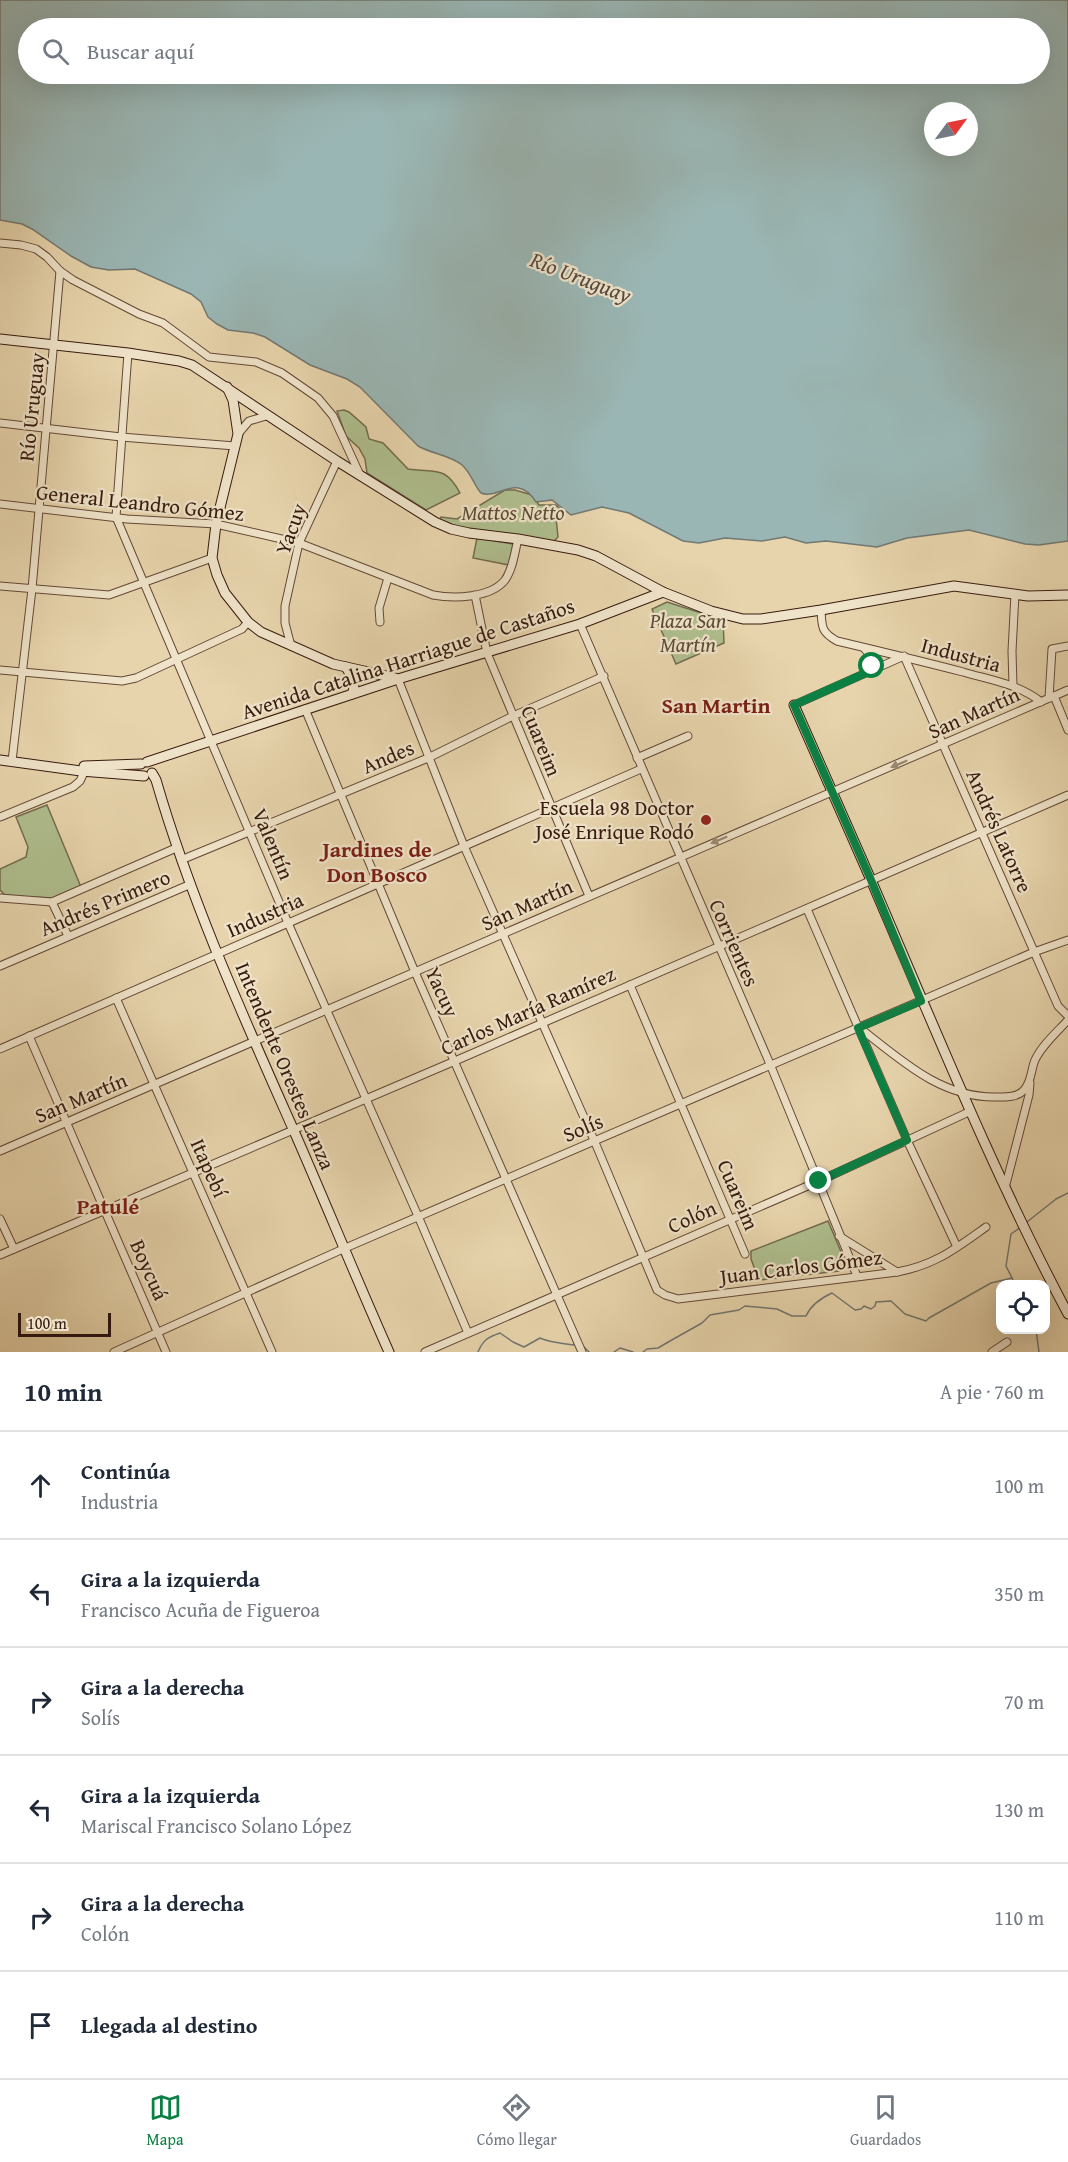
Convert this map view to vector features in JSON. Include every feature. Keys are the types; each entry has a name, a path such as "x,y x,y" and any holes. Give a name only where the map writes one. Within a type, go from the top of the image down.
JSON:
{"street":[{"path":"0,243 21,244 36,249 60,272 139,314 163,323 209,357 256,362 282,373 318,398 333,416 360,476"},
{"name":"Río Uruguay","path":"16,762 60,272"},
{"path":"0,339 128,353 192,365 266,416 435,522 469,534 518,539 578,550 596,556 663,592 719,614 743,619 761,619 954,586 1015,594 1068,596"},
{"name":"Valentín","path":"128,353 116,517 288,923 468,1333"},
{"path":"226,387 233,400 238,434 216,524 212,558 225,593 248,622 261,632 346,667 398,679 501,934 594,1140 642,1257"},
{"path":"238,434 249,421 266,416"},
{"path":"0,423 122,437 235,446"},
{"name":"Yacuy","path":"291,646 285,623 285,606 299,543 337,461"},
{"name":"General Leandro Gómez","path":"0,504 116,517 216,524 299,543 388,578 447,598 475,595 498,586 509,572 518,539"},
{"path":"0,586 109,595 212,558"},
{"path":"380,622 379,608 388,578"},
{"name":"Avenida Catalina Harriague de Castaños","path":"0,760 86,768 147,770 163,758 305,709 580,624 663,592"},
{"path":"1013,686 1015,594"},
{"name":"Cuareim","path":"475,595 487,653 589,896"},
{"name":"Industria","path":"821,610 822,627 827,635 837,641 904,656 1013,686 1031,694 1041,702"},
{"path":"0,670 122,681 136,678 242,628 248,622"},
{"name":"Corrientes","path":"580,624 770,1064 857,1276"},
{"path":"1068,646 1052,649 1051,697 1068,730"},
{"path":"862,647 872,658 872,666 868,672"},
{"name":"Industria","path":"794,705 904,656"},
{"name":"Andrés Latorre","path":"904,656 1058,1006 1068,1018"},
{"path":"346,667 354,684 352,694"},
{"name":"Andes","path":"181,860 428,758 513,716 604,676"},
{"name":"San Martín","path":"0,1151 1068,690"},
{"path":"794,705 921,1001 1019,1221 1068,1314"},
{"name":"Yacuy","path":"305,709 377,884 582,1352"},
{"path":"637,758 688,736"},
{"path":"0,817 73,787 86,768"},
{"name":"Industria","path":"0,1049 641,769"},
{"name":"Intendente Orestes Lanza","path":"147,770 159,790 176,848 253,1042 389,1352"},
{"name":"Carlos María Ramírez","path":"0,1255 294,1131 1068,795"},
{"path":"0,898 52,902 176,848"},
{"name":"Andrés Primero","path":"0,966 191,884"},
{"path":"52,902 68,936"},
{"path":"807,909 907,1140 957,1247"},
{"name":"Solís","path":"114,1352 418,1216 507,1180 770,1064 1034,952 1068,940"},
{"name":"Cuareim","path":"630,985 745,1254"},
{"name":"Itapebí","path":"116,998 272,1352"},
{"path":"1005,1188 1029,1095 1034,1062 1068,1018"},
{"path":"858,1028 920,1074 942,1086 963,1093 986,1097 1005,1097 1019,1094 1030,1080"},
{"name":"Boycuá","path":"29,1036 166,1352"},
{"name":"Colón","path":"425,1352 819,1181 971,1111"},
{"path":"0,1219 14,1249"},
{"name":"Juan Carlos Gómez","path":"642,1257 657,1290 678,1299 917,1269 933,1262 986,1227"},
{"path":"839,1236 897,1272"},
{"path":"992,1352 1007,1342"}],"green space":[{"path":"344,410 366,427 369,439 383,443 408,469 444,474 455,484 460,493 426,510 367,473 365,459 359,448 346,436 337,411"},
{"name":"Mattos Netto","path":"505,490 515,490 532,495 539,505 556,505 565,514 556,518 558,537 553,542 458,527 439,520 441,517 457,519"},
{"path":"477,538 513,544 509,565 473,558"},
{"name":"Plaza San Martín","path":"667,602 723,620 724,643 676,664 652,609"},
{"path":"47,805 81,887 54,898 6,896 0,890 0,869 26,857 28,847 16,817"},
{"path":"828,1221 845,1261 844,1267 839,1271 759,1280 751,1259 751,1251"}],"water":[{"path":"0,0 1068,0 1068,541 1039,545 1025,544 969,530 907,538 877,547 826,541 806,543 785,537 762,541 725,538 699,543 683,541 629,513 602,507 571,515 552,500 536,502 529,493 522,489 481,493 462,465 418,446 360,387 347,379 310,365 265,337 228,330 208,317 201,302 191,294 135,269 109,270 91,267 22,224 0,220"}],"waterway":[{"path":"1027,1222 1056,1199 1068,1193"},
{"path":"1013,1280 1006,1266 1011,1234 1021,1227"},
{"path":"643,1352 647,1349 658,1348 702,1323 710,1315 739,1310 745,1306 777,1309 792,1316 806,1316 817,1302 832,1293 855,1310 864,1306 871,1309 876,1302 891,1301 905,1314 926,1321 991,1283 1012,1278"},
{"path":"478,1352 486,1340 500,1333 524,1347 540,1338 574,1345"},
{"path":"1037,1334 1039,1352"},
{"path":"583,1346 589,1352"},
{"path":"614,1352 620,1348 633,1352"}],"place":[{"name":"Escuela 98 Doctor José Enrique Rodó","path":"706,820"}],"district":[{"name":"San Martin","path":"716,705"},
{"name":"Jardines de Don Bosco","path":"377,862"},
{"name":"Patulé","path":"108,1206"}],"route":[{"path":"819,1181 907,1140 858,1028 921,1001 794,705 868,672 872,666"}]}
